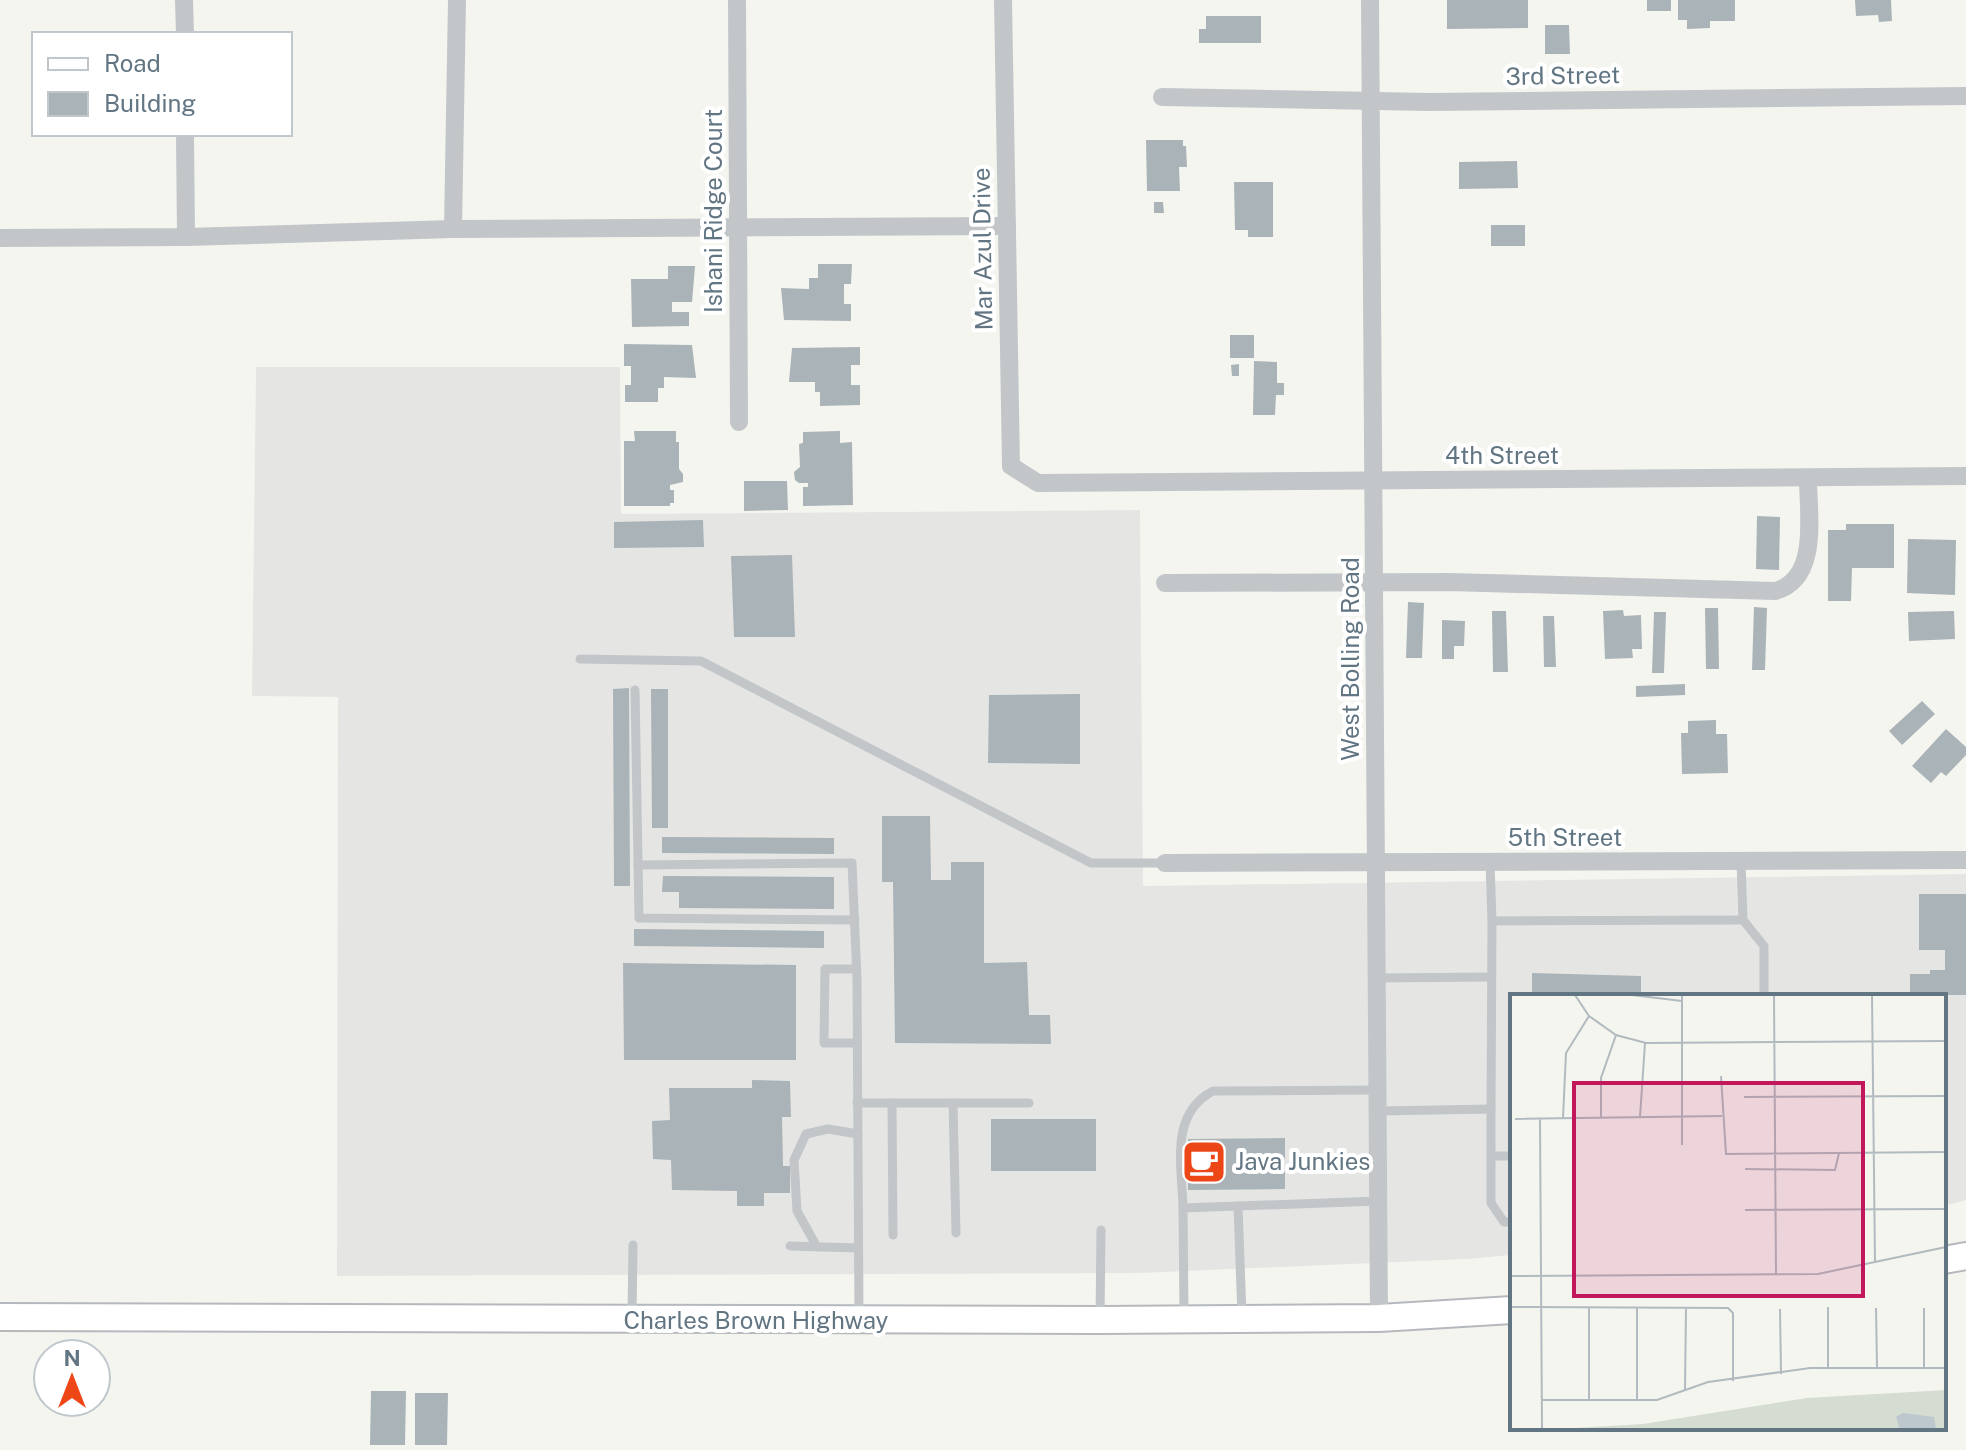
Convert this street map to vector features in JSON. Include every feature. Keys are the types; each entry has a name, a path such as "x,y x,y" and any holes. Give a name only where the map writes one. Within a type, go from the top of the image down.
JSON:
{"main road":[{"path":"1946,1260 1966,1256"},
{"name":"Charles Brown Highway","path":"0,1317 1100,1320 1379,1318 1510,1310"}],"street":[{"path":"184,0 185,32"},
{"path":"453,229 457,0"},
{"name":"Ishani Ridge Court","path":"737,0 739,422"},
{"name":"Mar Azul Drive","path":"1003,0 1011,466 1038,483"},
{"name":"West Bolling Road","path":"1370,0 1379,1318"},
{"name":"3rd Street","path":"1162,97 1460,101 1966,96"},
{"path":"185,136 186,237"},
{"path":"0,238 186,237 453,229 1007,226"},
{"name":"4th Street","path":"1038,483 1966,476"},
{"path":"1165,583 1449,582 1775,591 1789,588 1801,574 1807,551 1808,478"},
{"name":"5th Street","path":"1165,863 1966,860"}],"lane":[{"path":"580,659 701,661 1091,863 1165,863"},
{"path":"635,690 639,918 855,920"},
{"path":"1741,861 1743,920 1764,946 1764,994"},
{"path":"1490,862 1491,1203 1504,1222 1510,1222"},
{"path":"638,865 852,863 859,1321"},
{"path":"1492,921 1743,920"},
{"path":"856,969 825,969 824,1043 857,1043"},
{"path":"1377,978 1491,977"},
{"path":"1184,1319 1184,1123 1194,1103 1213,1091 1378,1090"},
{"path":"857,1103 1029,1103"},
{"path":"892,1103 893,1235"},
{"path":"953,1103 956,1233"},
{"path":"1378,1111 1491,1109"},
{"path":"817,1247 797,1211 794,1160 806,1134 828,1129 858,1134"},
{"path":"1492,1156 1510,1156"},
{"path":"1183,1208 1379,1201"},
{"path":"1238,1206 1242,1319"},
{"path":"1100,1320 1101,1230"},
{"path":"632,1320 633,1245"},
{"path":"790,1246 858,1248"}],"shaded area":[{"path":"256,367 620,367 621,514 1140,510 1143,886 1966,874 1966,1200 1946,1205 1946,994 1510,994 1510,1255 1140,1273 337,1276 338,697 252,696"}],"building":[{"path":"1447,0 1528,0 1528,28 1447,29"},
{"path":"1647,0 1671,0 1671,11 1647,11"},
{"path":"1678,0 1735,0 1735,21 1710,21 1710,28 1687,29 1687,20 1678,20"},
{"path":"1855,0 1891,0 1892,21 1879,22 1878,15 1856,16"},
{"path":"1206,16 1261,16 1261,43 1199,43 1199,29 1206,29"},
{"path":"1545,25 1569,25 1570,54 1545,54"},
{"path":"1146,140 1183,140 1187,167 1179,167 1180,191 1147,191"},
{"path":"1517,161 1518,188 1459,189 1459,162"},
{"path":"1234,182 1273,182 1273,237 1248,237 1248,230 1235,230"},
{"path":"1154,202 1163,202 1164,213 1154,213"},
{"path":"1491,225 1525,225 1525,246 1491,246"},
{"path":"818,264 852,264 851,284 844,284 844,304 851,304 851,321 784,320 781,288 809,289 809,278 818,278"},
{"path":"668,266 695,266 692,302 672,302 672,312 689,312 689,326 632,327 631,279 668,279"},
{"path":"1230,335 1254,335 1254,358 1230,358"},
{"path":"624,344 692,345 696,378 664,377 664,388 658,388 658,402 625,402 625,385 631,385 631,366 624,366"},
{"path":"860,347 860,365 851,365 851,385 860,385 860,405 820,406 820,392 815,392 815,382 789,382 792,348"},
{"path":"1254,361 1277,362 1277,383 1284,383 1284,395 1276,395 1275,415 1253,415"},
{"path":"1239,364 1239,376 1232,376 1231,365"},
{"path":"634,431 676,431 683,482 670,485 670,490 674,490 674,503 670,506 624,506 624,441 635,441"},
{"path":"840,431 840,443 852,442 853,505 803,506 803,487 808,487 808,483 795,480 794,472 800,467 799,444 803,443 803,432"},
{"path":"744,481 787,481 788,510 744,511"},
{"path":"1757,516 1780,517 1779,570 1756,569"},
{"path":"703,520 704,547 614,548 614,522"},
{"path":"1846,524 1894,524 1894,568 1852,568 1851,601 1828,601 1828,530 1846,530"},
{"path":"1908,539 1956,540 1955,595 1907,593"},
{"path":"792,555 795,637 734,637 731,556"},
{"path":"1408,602 1424,603 1422,658 1406,658"},
{"path":"1754,607 1767,608 1765,670 1752,670"},
{"path":"1705,608 1718,608 1719,669 1706,669"},
{"path":"1623,610 1624,616 1641,615 1642,649 1632,649 1633,658 1605,659 1603,611"},
{"path":"1492,611 1506,611 1508,672 1493,672"},
{"path":"1954,611 1955,639 1909,641 1908,612"},
{"path":"1654,612 1666,612 1664,673 1652,673"},
{"path":"1543,616 1554,616 1556,667 1544,667"},
{"path":"1442,620 1465,621 1464,646 1454,646 1454,659 1442,659"},
{"path":"1685,684 1685,695 1636,697 1636,686"},
{"path":"629,688 630,886 614,886 613,689"},
{"path":"651,689 668,689 668,828 652,828"},
{"path":"1080,694 1080,764 988,763 989,695"},
{"path":"1922,701 1935,714 1902,745 1889,731"},
{"path":"1716,720 1716,734 1727,734 1728,773 1682,774 1681,733 1688,733 1688,721"},
{"path":"1946,729 1966,747 1966,755 1946,776 1941,772 1931,783 1912,766"},
{"path":"882,816 930,816 931,880 951,880 951,862 984,862 984,963 1027,962 1029,1015 1050,1015 1051,1044 895,1043 893,882 882,882"},
{"path":"662,837 834,838 834,854 662,853"},
{"path":"663,876 834,877 834,909 679,908 679,892 662,892"},
{"path":"1919,894 1966,894 1966,995 1910,994 1910,974 1945,970 1945,950 1919,950"},
{"path":"634,929 824,931 824,948 634,946"},
{"path":"623,963 796,965 796,1060 624,1060"},
{"path":"1532,973 1641,976 1641,994 1532,994"},
{"path":"752,1080 790,1081 791,1117 782,1117 783,1166 790,1166 790,1193 764,1193 764,1206 737,1206 737,1191 672,1190 671,1160 653,1159 652,1121 670,1120 669,1088 752,1088"},
{"path":"991,1119 1096,1119 1096,1171 991,1171"},
{"path":"1285,1138 1285,1189 1188,1190 1188,1139"},
{"path":"371,1391 406,1391 405,1445 370,1445"},
{"path":"415,1393 448,1393 447,1445 415,1445"}],"place":[{"name":"Java Junkies","path":"1204,1162"}]}
